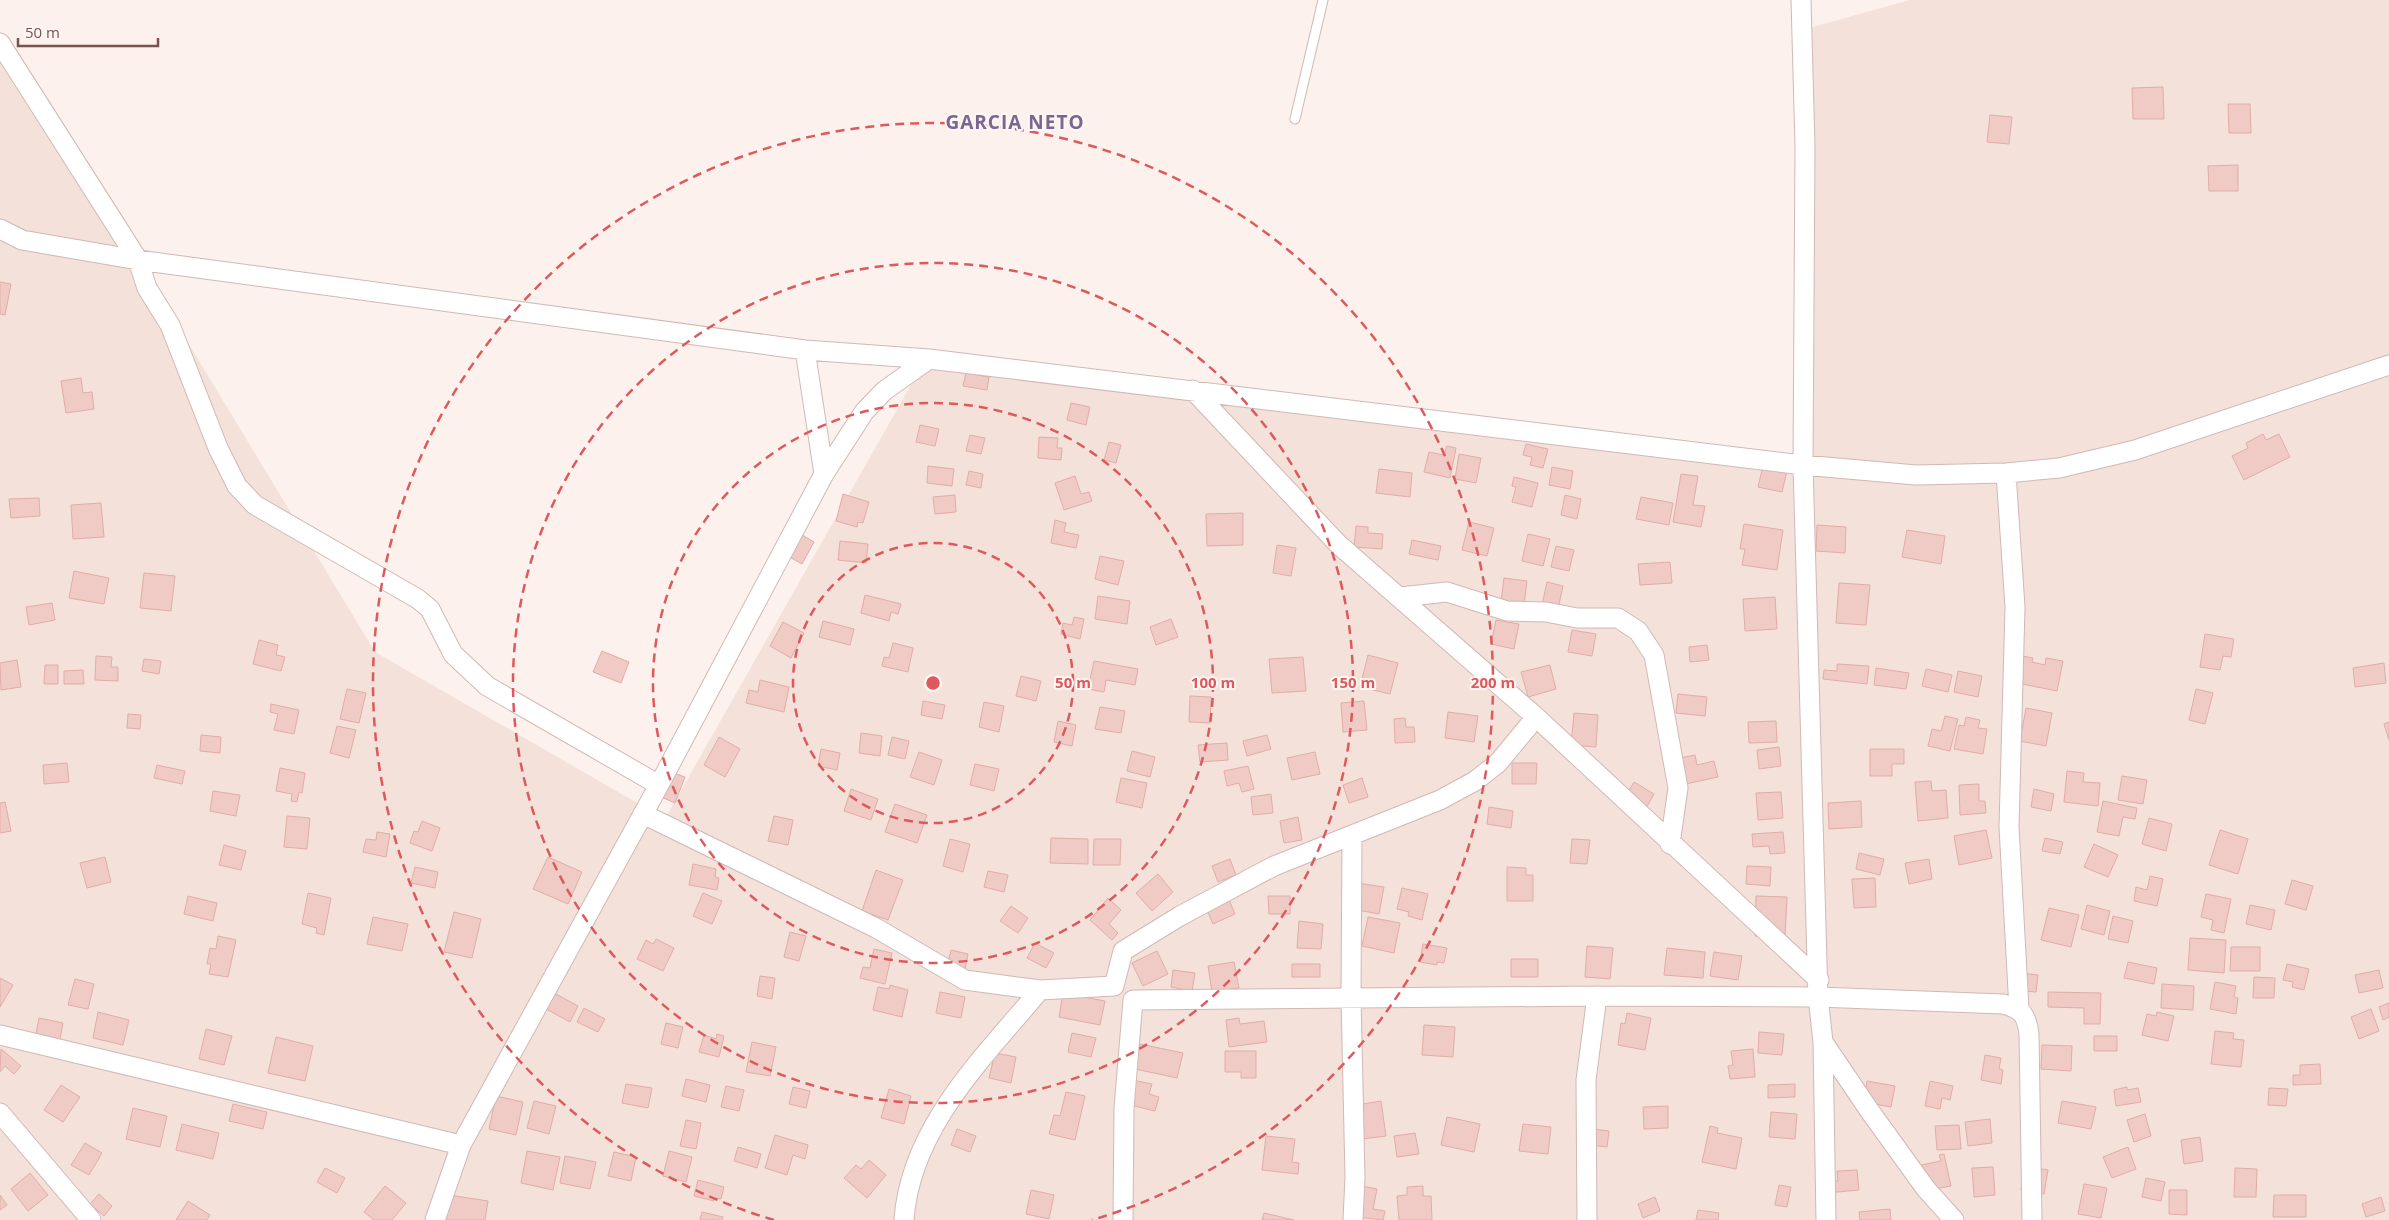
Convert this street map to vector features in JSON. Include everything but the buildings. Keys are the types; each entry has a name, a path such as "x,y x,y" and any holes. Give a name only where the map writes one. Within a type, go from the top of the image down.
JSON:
{"street":[{"path":"1801,0 1806,146 1803,465 1818,988 1823,1042 1826,1220"},
{"path":"0,43 138,260 147,288 170,325 218,448 237,486 255,505 418,599 430,609 453,654 488,686 659,785"},
{"path":"0,229 22,240"},
{"path":"0,241 22,240 138,260 805,350 929,359 1803,465 1916,475 2006,473 2059,468 2135,450 2389,365"},
{"path":"805,350 824,474"},
{"path":"436,1220 461,1145 659,785 824,474 864,412 884,392 929,359"},
{"path":"1193,390 1338,544 1536,717 1818,988"},
{"path":"2006,473 2015,607 2009,827 2019,1009"},
{"path":"1400,598 1447,592 1507,611 1546,612 1577,618 1618,618 1638,631 1654,655 1678,788 1670,844"},
{"path":"1114,986 1123,951 1180,916 1274,866 1440,800 1475,781 1498,763 1536,717"},
{"path":"643,814 876,928 965,980 1040,990 1114,986 1133,1000 1597,996 1818,988 2003,1004 2019,1009 2024,1013 2029,1035 2032,1220"},
{"path":"1352,836 1351,997 1355,1177 1353,1220"},
{"path":"904,1220 905,1199 919,1154 948,1103 1040,990"},
{"path":"1587,1220 1586,1080 1597,996"},
{"path":"1122,1220 1124,1108 1133,1000"},
{"path":"0,1035 461,1145"},
{"path":"1823,1042 1926,1189 1954,1220"},
{"path":"0,1113 91,1220"}],"lane":[{"path":"1294,118 1323,0"}],"shaded area":[{"path":"1910,0 2389,0 2389,1220 0,1220 0,54 138,260 375,652 665,819 924,362 1802,465 1802,30"}],"district":[{"name":"GARCIA NETO","path":"1015,122"}]}
